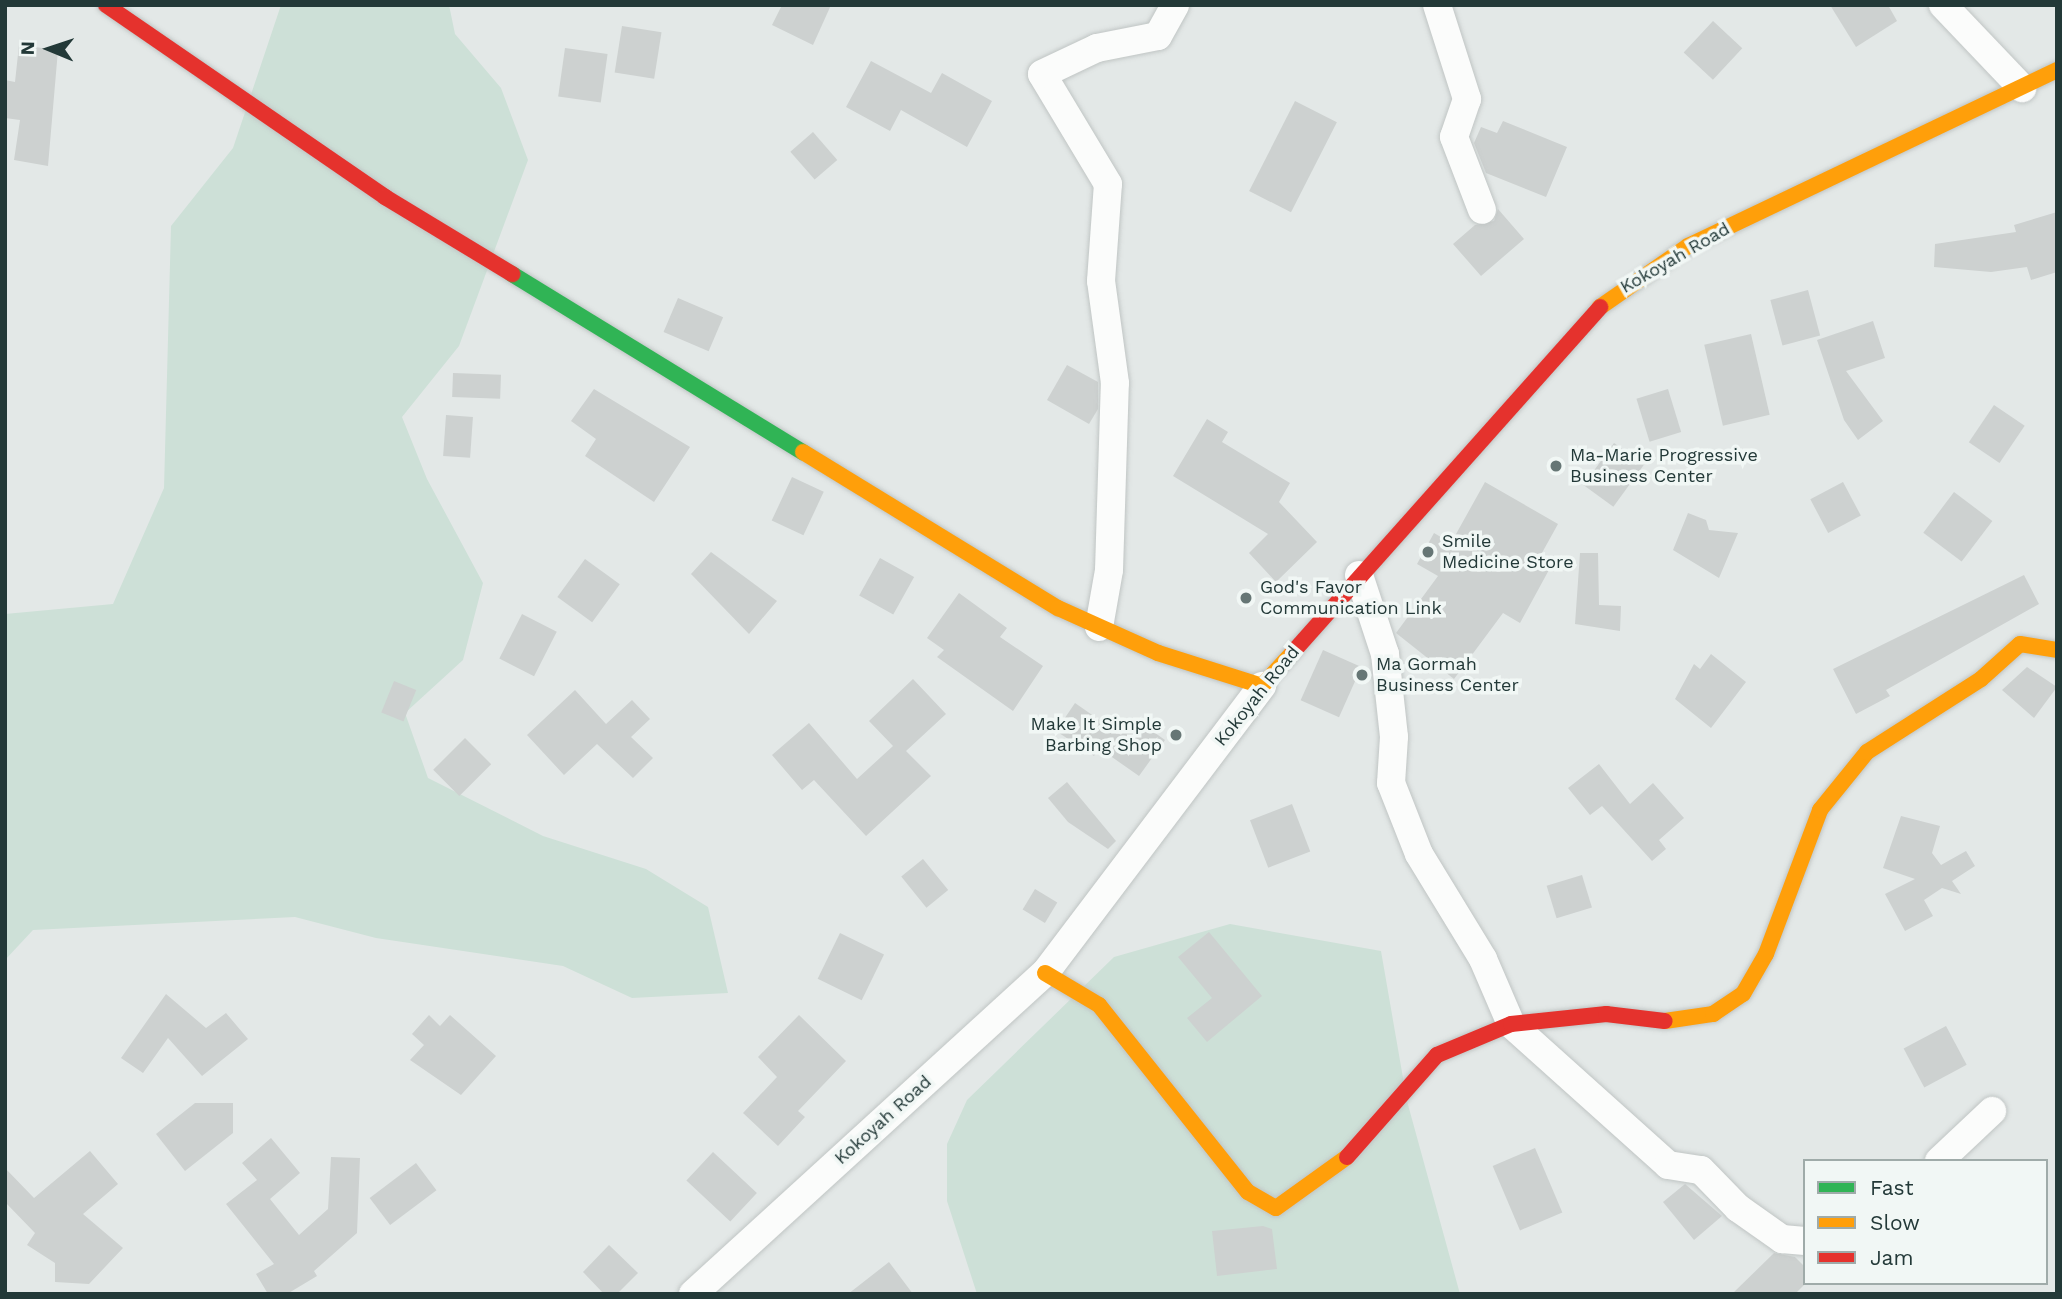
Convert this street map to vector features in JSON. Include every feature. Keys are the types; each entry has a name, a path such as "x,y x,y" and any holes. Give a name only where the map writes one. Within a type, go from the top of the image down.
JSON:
{"main road":[{"path":"106,5 385,197 1046,601 1099,627 1262,686"},
{"name":"Kokoyah Road","path":"1262,686 1612,294 1688,246 2057,70"},
{"path":"1045,974 1099,1005 1248,1192 1276,1208 1324,1178 1379,1128 1437,1055 1511,1024 1606,1014 1662,1021 1713,1014 1743,994 1766,954 1820,810 1867,752 1981,679 2020,644 2057,650"}],"street":[{"path":"1099,627 1109,570 1115,383 1101,281 1108,184 1042,74 1097,48 1158,36 1175,5"},
{"path":"1437,5 1467,99 1454,137 1482,210"},
{"path":"1943,5 2022,88"},
{"path":"1359,575 1385,654 1394,737 1391,783 1419,854 1483,959 1511,1024 1668,1165 1701,1170 1738,1208 1782,1239 1803,1241"},
{"name":"Kokoyah Road","path":"693,1294 1045,974 1262,686"},
{"path":"1941,1159 1992,1111"}],"green space":[{"path":"281,5 449,5 455,34 501,88 528,160 459,346 402,417 427,479 483,583 463,660 405,713 428,778 543,836 646,869 708,907 728,993 632,998 563,966 376,938 295,917 33,930 5,960 5,614 113,604 164,488 171,226 233,148"},
{"path":"1230,924 1381,951 1407,1101 1460,1294 977,1294 947,1201 947,1144 967,1100 1114,957"}],"building":[{"path":"782,5 831,5 813,45 772,25"},
{"path":"1830,5 1888,5 1897,21 1856,47"},
{"path":"1713,21 1742,48 1713,80 1684,52"},
{"path":"622,26 662,32 654,79 615,72"},
{"path":"19,45 58,50 48,166 14,160 20,120 5,118 5,80 15,82"},
{"path":"565,48 608,54 601,103 558,97"},
{"path":"871,61 931,93 942,73 992,101 967,147 901,110 890,131 846,107"},
{"path":"1295,101 1337,122 1291,212 1249,191"},
{"path":"1503,121 1567,147 1546,197 1486,173 1474,143 1481,127 1497,133"},
{"path":"813,132 837,160 815,180 790,152"},
{"path":"1498,209 1524,239 1481,276 1453,244 1475,225 1494,221"},
{"path":"2057,212 2057,272 2031,280 2027,267 1991,272 1934,267 1935,244 2016,232 2014,225"},
{"path":"1808,290 1820,335 1782,345 1770,300"},
{"path":"678,298 723,317 709,351 664,332"},
{"path":"1873,321 1885,358 1846,371 1883,421 1858,440 1844,420 1817,340"},
{"path":"1751,334 1770,415 1723,426 1704,345"},
{"path":"1067,365 1098,382 1098,409 1089,424 1047,400"},
{"path":"453,373 501,375 500,399 452,397"},
{"path":"594,389 690,447 654,502 585,456 596,439 571,421"},
{"path":"1668,389 1681,432 1650,442 1636,399"},
{"path":"1994,405 2025,426 2000,463 1969,442"},
{"path":"446,415 473,417 470,458 443,456"},
{"path":"1207,419 1228,432 1222,442 1290,483 1279,502 1317,542 1276,582 1249,553 1268,534 1173,476"},
{"path":"1614,443 1644,465 1613,507 1583,485"},
{"path":"792,477 824,492 803,535 772,521"},
{"path":"1485,482 1558,524 1533,569 1550,568 1520,623 1503,613 1454,679 1396,633 1438,576 1417,564 1434,533 1451,543"},
{"path":"1843,482 1861,516 1828,533 1810,499"},
{"path":"1954,492 1992,521 1962,562 1923,533"},
{"path":"1688,513 1706,520 1709,530 1738,533 1719,578 1673,550"},
{"path":"711,552 777,601 749,634 691,574"},
{"path":"1580,553 1598,553 1599,605 1621,606 1620,631 1575,624"},
{"path":"880,558 914,577 893,615 859,596"},
{"path":"585,559 620,584 592,622 557,597"},
{"path":"2024,575 2039,604 1886,690 1890,696 1856,714 1833,669"},
{"path":"959,593 1007,628 1000,637 1043,666 1013,711 937,657 944,650 927,638"},
{"path":"522,614 557,632 534,676 499,659"},
{"path":"1323,650 1361,667 1339,717 1301,700"},
{"path":"1711,654 1746,682 1711,728 1675,699 1694,664 1700,669"},
{"path":"2027,667 2057,687 2034,718 2002,690"},
{"path":"913,679 946,714 906,751 931,776 866,836 814,780 802,790 772,755 809,723 857,779 893,746 869,721"},
{"path":"394,681 416,690 404,722 381,713"},
{"path":"575,690 606,724 632,700 650,719 631,737 653,758 633,778 597,744 564,775 527,735"},
{"path":"1075,703 1121,735 1134,718 1165,740 1139,776 1099,748 1094,756 1056,731"},
{"path":"465,738 491,764 459,796 433,770"},
{"path":"1599,764 1630,804 1653,783 1684,818 1659,840 1666,849 1652,861 1602,806 1590,815 1568,788"},
{"path":"1067,782 1116,841 1108,849 1068,822 1048,798"},
{"path":"1292,804 1310,852 1268,868 1250,820"},
{"path":"1901,816 1940,826 1932,853 1941,865 1966,851 1975,866 1952,881 1961,894 1942,888 1924,900 1933,916 1905,931 1885,894 1915,879 1883,868"},
{"path":"923,859 948,890 926,908 901,877"},
{"path":"1582,875 1592,908 1557,918 1547,886"},
{"path":"1035,889 1057,902 1045,923 1023,910"},
{"path":"1209,932 1262,996 1207,1042 1187,1018 1212,998 1178,957"},
{"path":"840,933 884,954 862,1000 818,979"},
{"path":"166,994 206,1028 226,1013 248,1039 202,1076 168,1038 143,1073 121,1058"},
{"path":"429,1015 440,1026 450,1015 496,1056 461,1095 410,1060 424,1045 412,1034"},
{"path":"799,1015 846,1061 798,1111 805,1117 778,1146 743,1113 777,1077 758,1057"},
{"path":"1946,1026 1967,1065 1924,1087 1904,1049"},
{"path":"195,1103 233,1103 233,1133 185,1171 156,1134"},
{"path":"271,1138 300,1173 270,1199 299,1235 328,1209 331,1157 360,1158 357,1233 314,1271 317,1276 287,1294 268,1294 256,1274 274,1264 226,1204 257,1180 242,1163"},
{"path":"1535,1148 1562,1212 1520,1230 1493,1166"},
{"path":"90,1151 118,1184 83,1214 123,1248 89,1284 55,1282 55,1263 27,1245 35,1233 5,1202 5,1168 34,1198"},
{"path":"713,1152 757,1193 730,1221 686,1181"},
{"path":"416,1163 436,1190 390,1225 370,1198"},
{"path":"1685,1184 1722,1216 1694,1240 1663,1202"},
{"path":"1263,1226 1272,1229 1277,1269 1217,1276 1212,1231"},
{"path":"609,1245 638,1273 617,1294 604,1294 583,1272"},
{"path":"1774,1253 1795,1257 1803,1265 1804,1285 1795,1294 1732,1294"},
{"path":"889,1262 913,1294 848,1294"}],"traffic: fast":[{"path":"512,274 803,452"}],"traffic: slow":[{"path":"1600,307 1688,246 2057,70"},
{"path":"803,452 1058,608 1158,653 1262,686 1293,652"},
{"path":"1665,1021 1713,1014 1743,994 1766,954 1820,810 1867,752 1981,679 2020,644 2057,650"},
{"path":"1045,973 1099,1005 1248,1192 1276,1208 1347,1157"}],"traffic: jam":[{"path":"106,5 385,197 512,274"},
{"path":"1293,652 1600,307"},
{"path":"1347,1157 1437,1055 1511,1024 1606,1014 1665,1021"}],"place":[{"name":"Ma-Marie Progressive Business Center","path":"1556,466"},
{"name":"Smile Medicine Store","path":"1428,552"},
{"name":"God's Favor Communication Link","path":"1246,598"},
{"name":"Ma Gormah Business Center","path":"1362,675"},
{"name":"Make It Simple Barbing Shop","path":"1176,735"}]}
